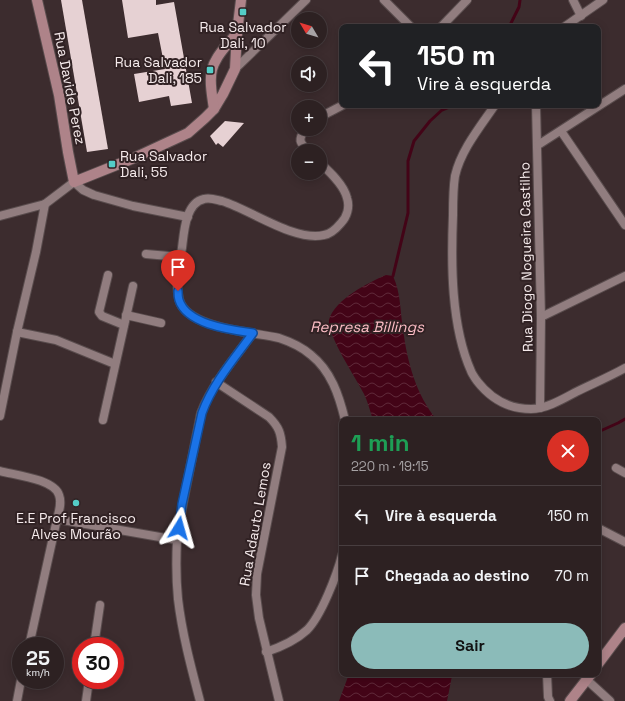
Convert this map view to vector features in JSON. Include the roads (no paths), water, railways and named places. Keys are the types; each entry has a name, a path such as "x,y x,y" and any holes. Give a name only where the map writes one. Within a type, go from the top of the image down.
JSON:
{"street":[{"name":"Rua Davide Perez","path":"37,0 59,95 74,182"},
{"path":"0,216 45,204 74,182 134,158 188,133 197,126 214,109 229,82 235,65 241,0"},
{"path":"235,65 306,0"},
{"path":"384,0 408,24"},
{"path":"444,24 467,0"},
{"path":"573,0 581,16"},
{"path":"569,24 603,0"},
{"path":"214,109 211,78 213,65 219,54 237,33"},
{"path":"219,54 226,55 235,65"},
{"path":"211,78 216,83 220,84 229,82"},
{"path":"601,105 625,89"},
{"path":"327,113 339,107"},
{"path":"493,108 476,132 462,156 455,176 452,237 453,284 458,334 471,372 485,392 499,402 511,407 531,409 540,408 560,400 625,368"},
{"name":"Rua Diogo Nogueira Castilho","path":"536,108 541,317 540,408"},
{"path":"538,145 596,108"},
{"path":"561,131 625,225"},
{"path":"327,171 341,186 347,198 348,210 343,221 335,230 325,235 312,236 298,234 232,204 214,199 204,199 192,207 188,216 180,257 178,269 178,291 179,301 185,310 209,324 278,338 294,343 310,354 322,364 331,378 339,397 344,417"},
{"path":"74,182 83,190 94,195 132,206 188,216"},
{"path":"0,416 45,204"},
{"path":"146,254 180,257"},
{"path":"108,275 99,312 100,314 124,325"},
{"path":"541,317 625,276"},
{"path":"103,420 133,286"},
{"path":"126,315 161,323"},
{"path":"17,332 56,340 116,364"},
{"path":"200,701 186,646 178,599 176,567 177,540 182,504 202,413 207,399 216,382 253,333"},
{"name":"Rua Adauto Lemos","path":"216,382 269,417 276,424 281,434 282,447 280,461 257,574 258,618 280,701"},
{"path":"616,468 625,473"},
{"path":"0,471 44,482 54,487 59,494 60,504 31,637"},
{"path":"57,519 177,540"},
{"path":"601,530 625,542"},
{"path":"266,652 285,646 307,630 315,618 339,568"},
{"path":"95,637 100,605"},
{"path":"601,660 625,628"},
{"path":"547,677 548,696 550,701"},
{"path":"570,701 589,677 610,701"},
{"path":"17,701 19,689"},
{"path":"86,701 88,689"}],"water":[{"name":"Represa Billings","path":"386,275 393,276 396,282 410,365 423,400 435,417 372,417 364,394 332,335 329,320 332,312 345,299 370,282"},
{"path":"348,677 452,677 447,701 339,701"}],"waterway":[{"path":"510,24 519,7 520,0"},
{"path":"393,276 408,213 408,161 414,141 430,121 442,110 447,108"},
{"path":"601,431 625,419"}],"place":[{"name":"Rua Salvador Dali, 10","path":"243,12"},
{"name":"Rua Salvador Dali, 185","path":"210,70"},
{"name":"Rua Salvador Dali, 55","path":"112,164"},
{"name":"E.E Prof Francisco Alves Mourão","path":"76,503"}]}
